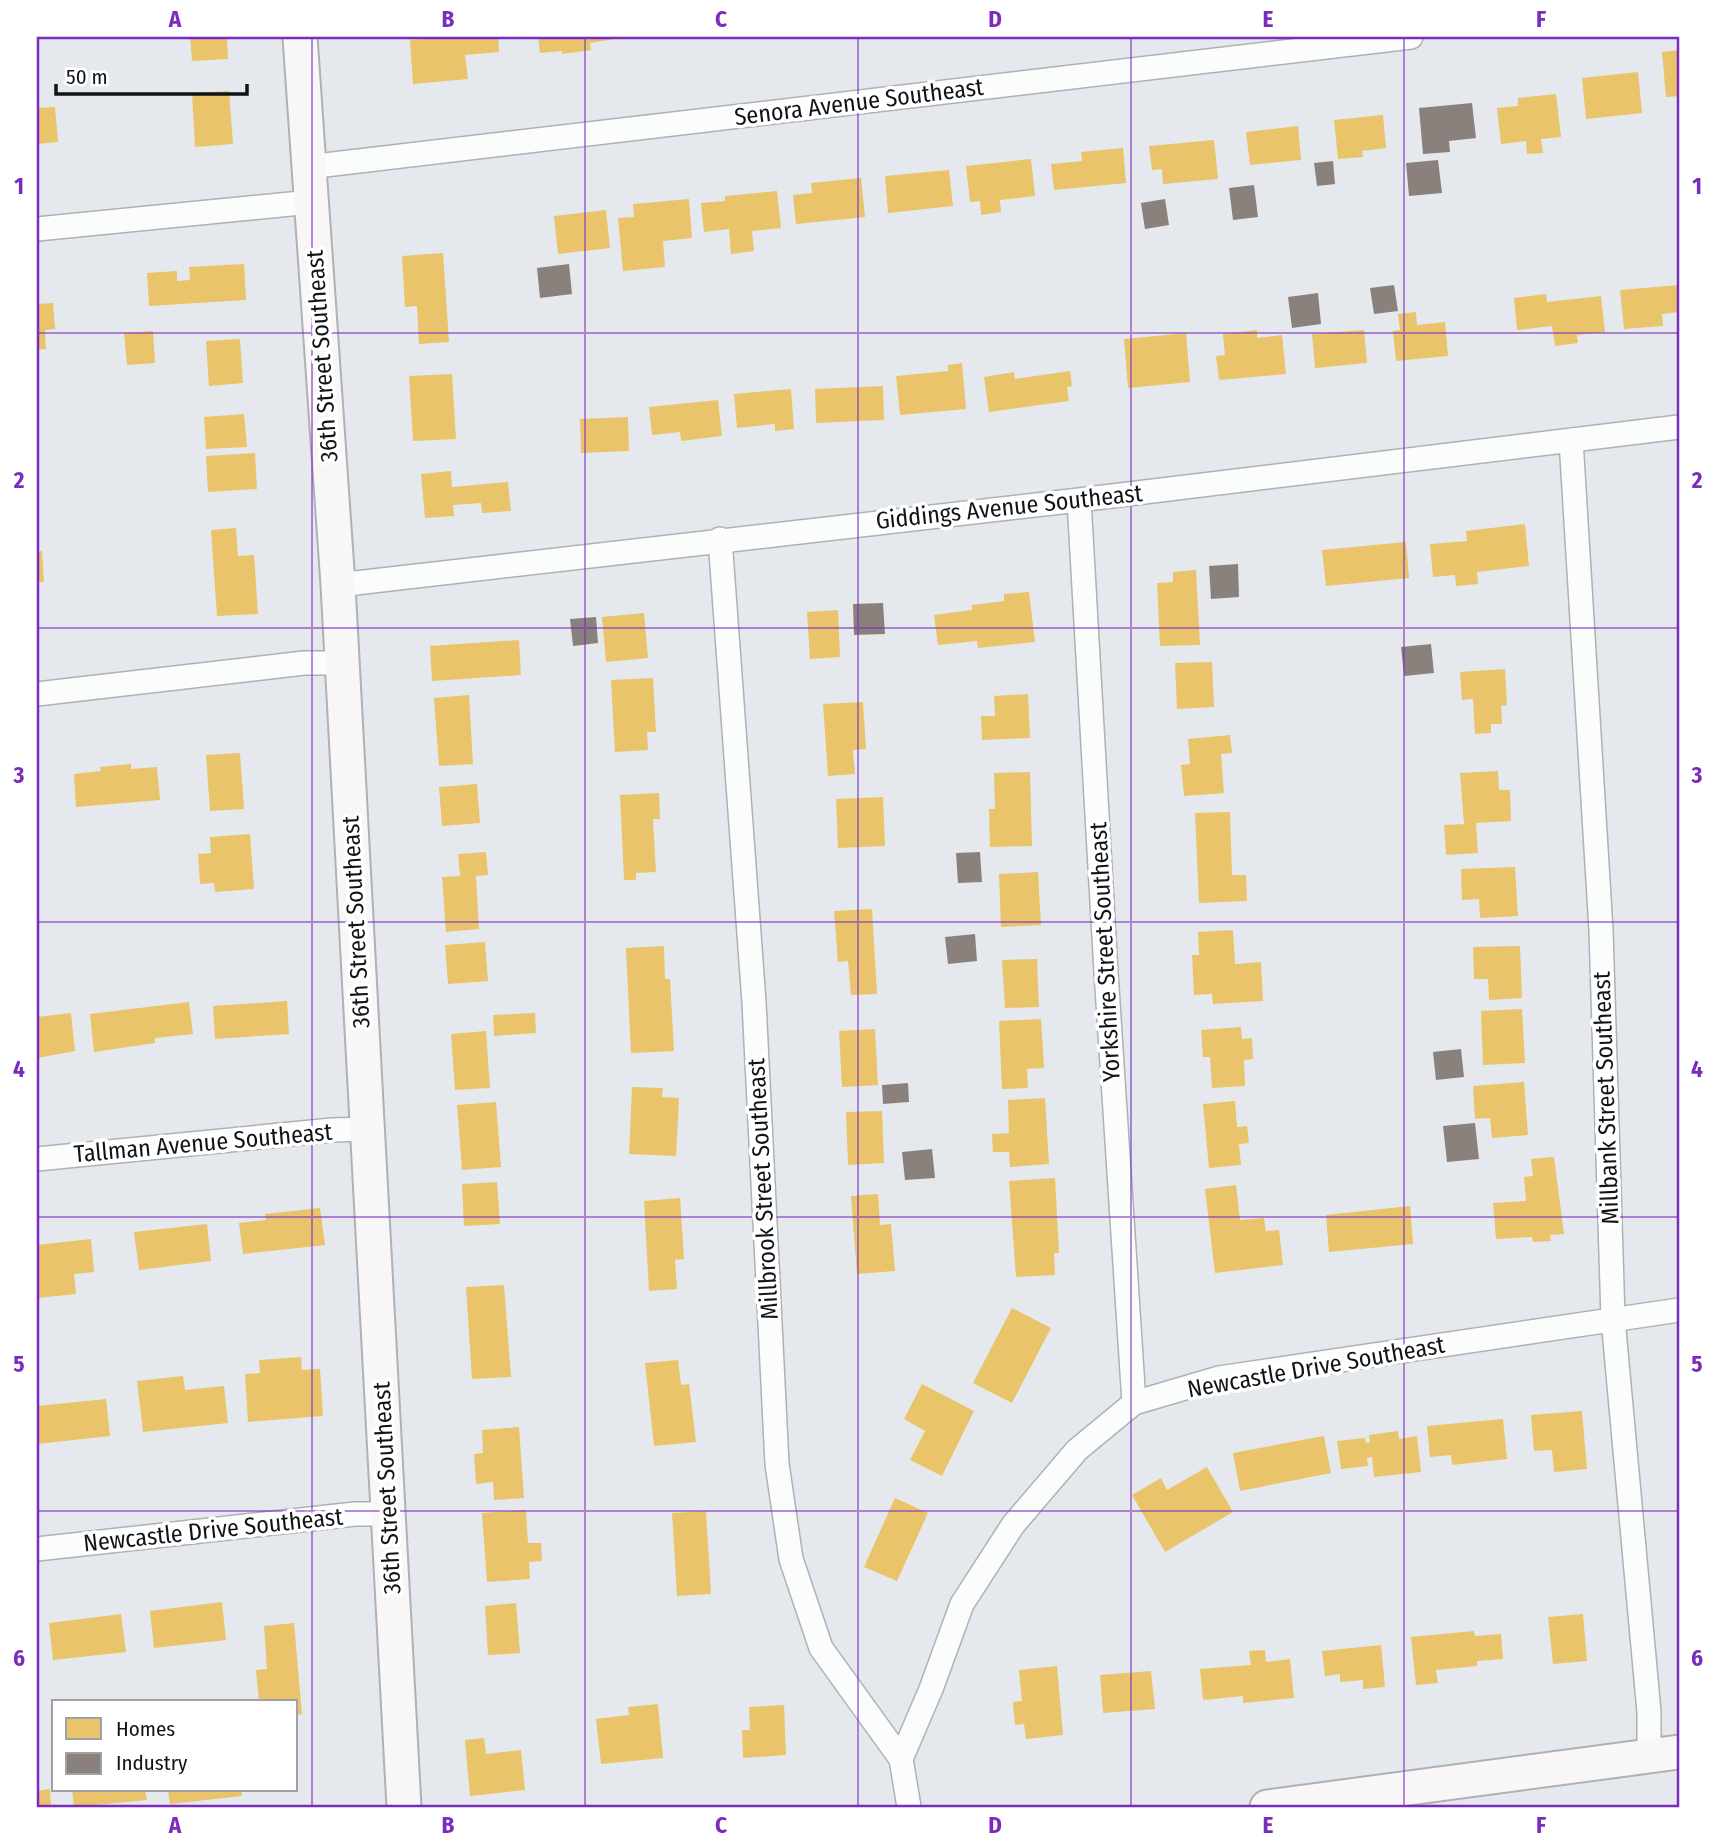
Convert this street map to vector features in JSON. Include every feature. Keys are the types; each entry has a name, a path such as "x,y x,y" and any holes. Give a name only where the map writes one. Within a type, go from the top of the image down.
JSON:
{"street":[{"name":"36th Street Southeast","path":"300,37 338,584 340,663 369,1129 404,1807"},
{"name":"Senora Avenue Southeast","path":"308,167 1411,37"},
{"path":"37,229 311,202"},
{"name":"Giddings Avenue Southeast","path":"338,584 1079,500 1679,427"},
{"name":"Millbank Street Southeast","path":"1571,440 1601,930 1613,1319 1649,1712 1664,1753"},
{"name":"Yorkshire Street Southeast","path":"1079,500 1134,1403"},
{"name":"Millbrook Street Southeast","path":"720,540 754,1002 778,1464 791,1559 821,1648 901,1759 909,1807"},
{"path":"37,694 304,663 340,663"},
{"name":"Tallman Avenue Southeast","path":"37,1159 332,1130 369,1129"},
{"name":"Newcastle Drive Southeast","path":"901,1759 931,1689 961,1604 1005,1536 1077,1450 1134,1403 1219,1378 1679,1310"},
{"name":"Newcastle Drive Southeast","path":"37,1549 355,1514 388,1514"},
{"path":"1267,1807 1664,1753"}],"building: Homes":[{"path":"190,37 227,37 228,59 192,61"},
{"path":"498,37 499,52 465,55 468,79 413,84 410,40"},
{"path":"538,37 615,39 590,43 591,50 562,54 562,51 540,53"},
{"path":"1679,50 1679,96 1666,97 1662,52"},
{"path":"1638,72 1642,113 1586,119 1582,78"},
{"path":"229,91 233,144 195,147 192,93"},
{"path":"1556,94 1561,137 1541,139 1543,153 1527,154 1526,141 1501,144 1497,108 1518,106 1518,98"},
{"path":"55,107 58,142 37,144 37,108"},
{"path":"1383,115 1386,148 1362,151 1363,157 1338,159 1334,120"},
{"path":"1298,126 1301,160 1250,165 1246,132"},
{"path":"1214,140 1218,179 1163,184 1162,169 1152,170 1149,146"},
{"path":"1123,148 1126,183 1054,190 1051,164 1082,161 1081,152"},
{"path":"1031,159 1035,196 1000,200 1001,212 981,215 980,201 970,202 966,166"},
{"path":"949,170 953,206 888,213 885,176"},
{"path":"861,178 865,217 796,224 793,195 812,193 811,183"},
{"path":"777,191 781,228 752,231 754,251 731,254 729,229 704,232 701,203 725,201 725,196"},
{"path":"689,199 692,238 663,241 665,267 623,271 618,218 634,217 633,204"},
{"path":"606,210 610,248 558,254 554,216"},
{"path":"443,253 449,342 419,344 417,306 405,307 402,256"},
{"path":"244,264 246,300 149,306 147,273 177,271 177,281 190,280 189,267"},
{"path":"1679,285 1679,312 1662,314 1663,326 1624,329 1620,290"},
{"path":"1546,294 1547,302 1601,296 1605,332 1577,335 1578,343 1555,346 1552,326 1517,330 1514,298"},
{"path":"53,303 55,329 45,330 46,349 37,350 37,304"},
{"path":"1416,312 1417,325 1445,322 1448,356 1396,361 1393,331 1400,330 1398,314"},
{"path":"1257,330 1257,338 1282,335 1286,374 1219,380 1216,356 1225,355 1223,334"},
{"path":"1364,330 1367,363 1315,368 1312,334"},
{"path":"153,331 155,363 127,365 124,333"},
{"path":"1186,333 1190,382 1128,388 1124,339"},
{"path":"240,339 243,383 209,386 206,341"},
{"path":"962,363 966,409 900,415 896,376 948,371 948,365"},
{"path":"1070,371 1072,386 1067,387 1069,401 989,412 984,377 1014,372 1015,379"},
{"path":"452,374 456,439 413,441 409,376"},
{"path":"883,386 884,420 816,423 815,389"},
{"path":"791,389 794,429 775,431 775,424 737,428 734,394"},
{"path":"718,400 722,436 681,441 680,432 652,435 649,407"},
{"path":"244,414 247,447 206,449 204,417"},
{"path":"628,417 629,451 581,453 580,419"},
{"path":"255,453 257,489 208,492 206,456"},
{"path":"451,471 452,487 508,482 511,511 482,513 481,503 453,505 454,516 425,518 421,474"},
{"path":"1525,524 1529,566 1477,572 1478,584 1456,586 1455,575 1433,577 1430,544 1467,541 1466,531"},
{"path":"236,528 238,556 254,555 258,614 217,616 211,530"},
{"path":"1406,542 1409,578 1326,586 1322,550"},
{"path":"37,551 42,551 44,582 37,582"},
{"path":"1196,570 1200,645 1160,646 1157,583 1173,582 1173,572"},
{"path":"1029,592 1035,642 978,648 977,641 938,645 934,615 972,610 972,605 1004,601 1004,594"},
{"path":"838,610 840,657 810,659 807,612"},
{"path":"644,613 648,658 606,662 602,617"},
{"path":"519,640 521,675 432,681 430,646"},
{"path":"1212,662 1214,707 1177,709 1175,663"},
{"path":"1505,669 1507,705 1501,706 1502,724 1491,724 1491,733 1475,734 1473,699 1462,700 1460,672"},
{"path":"653,678 656,732 647,732 648,750 615,752 611,680"},
{"path":"1028,694 1030,738 982,740 981,716 995,716 994,696"},
{"path":"469,695 473,764 439,766 434,698"},
{"path":"863,702 866,749 853,750 855,774 828,776 823,704"},
{"path":"1230,735 1232,753 1221,754 1224,793 1184,796 1181,765 1190,764 1188,739"},
{"path":"240,753 244,809 210,811 206,755"},
{"path":"131,764 131,769 157,767 160,800 76,807 74,774 101,771 100,767"},
{"path":"1498,771 1499,790 1510,790 1511,821 1476,823 1478,853 1446,855 1444,825 1464,824 1460,773"},
{"path":"1030,772 1032,846 990,847 989,809 995,809 994,773"},
{"path":"477,784 480,823 442,826 439,787"},
{"path":"659,793 660,819 653,819 656,872 636,873 636,880 624,880 620,795"},
{"path":"883,797 885,846 838,848 836,799"},
{"path":"1230,812 1232,875 1246,875 1247,901 1199,903 1195,813"},
{"path":"250,834 254,889 215,892 214,883 200,884 198,854 211,853 210,837"},
{"path":"486,852 488,875 476,876 479,929 446,932 442,877 460,876 458,854"},
{"path":"1515,867 1518,916 1480,918 1479,899 1462,900 1461,869"},
{"path":"1038,872 1041,925 1001,927 999,874"},
{"path":"872,909 877,994 851,995 848,961 838,962 834,911"},
{"path":"1233,930 1235,964 1261,962 1263,1001 1213,1004 1212,994 1194,995 1192,955 1199,955 1198,932"},
{"path":"485,942 488,981 448,984 445,945"},
{"path":"664,946 665,979 670,979 674,1051 631,1053 626,948"},
{"path":"1520,946 1522,998 1489,1000 1488,979 1474,979 1473,947"},
{"path":"1037,959 1039,1007 1005,1008 1002,960"},
{"path":"287,1001 289,1034 215,1039 213,1006"},
{"path":"189,1002 193,1034 155,1038 155,1043 94,1052 90,1014"},
{"path":"1522,1009 1525,1063 1483,1065 1481,1011"},
{"path":"71,1013 75,1051 37,1058 37,1017"},
{"path":"535,1013 536,1033 494,1036 493,1015"},
{"path":"1041,1019 1044,1068 1027,1069 1028,1088 1002,1089 999,1021"},
{"path":"1241,1027 1242,1039 1252,1038 1253,1059 1244,1060 1245,1086 1212,1088 1210,1057 1203,1057 1201,1030"},
{"path":"875,1029 878,1085 842,1087 839,1031"},
{"path":"486,1031 490,1088 455,1090 451,1034"},
{"path":"1524,1082 1528,1135 1492,1138 1490,1118 1475,1119 1473,1086"},
{"path":"632,1087 663,1088 662,1097 679,1098 676,1156 629,1154"},
{"path":"1045,1098 1049,1164 1010,1167 1009,1152 993,1152 992,1134 1009,1133 1008,1100"},
{"path":"1235,1101 1237,1127 1247,1126 1249,1143 1239,1144 1241,1165 1209,1168 1203,1104"},
{"path":"496,1102 501,1167 462,1170 457,1105"},
{"path":"882,1111 884,1163 848,1165 846,1112"},
{"path":"1554,1157 1564,1234 1550,1235 1551,1241 1533,1242 1532,1237 1496,1239 1493,1203 1526,1201 1524,1177 1533,1176 1531,1159"},
{"path":"1055,1178 1059,1253 1054,1253 1055,1275 1016,1277 1009,1181"},
{"path":"497,1182 500,1224 464,1226 462,1184"},
{"path":"1236,1185 1240,1220 1264,1218 1266,1231 1279,1230 1283,1265 1215,1273 1205,1189"},
{"path":"878,1194 880,1225 891,1224 895,1271 857,1274 851,1196"},
{"path":"680,1198 684,1259 675,1260 677,1289 649,1291 644,1201"},
{"path":"1410,1206 1413,1244 1329,1252 1326,1215"},
{"path":"320,1208 325,1245 243,1254 239,1223 266,1220 265,1214"},
{"path":"207,1224 211,1261 139,1270 134,1232"},
{"path":"91,1239 94,1272 74,1274 76,1294 37,1298 37,1245"},
{"path":"504,1285 511,1377 472,1379 466,1287"},
{"path":"1012,1308 1051,1328 1012,1403 973,1383"},
{"path":"301,1357 302,1370 320,1369 323,1416 248,1422 245,1374 260,1373 259,1360"},
{"path":"678,1360 681,1385 689,1384 696,1442 654,1446 645,1363"},
{"path":"183,1376 185,1390 224,1386 228,1423 143,1432 137,1381"},
{"path":"922,1384 974,1411 942,1476 910,1460 925,1431 904,1419"},
{"path":"106,1399 110,1436 37,1444 37,1406"},
{"path":"1582,1411 1587,1469 1554,1472 1552,1450 1534,1451 1531,1415"},
{"path":"1503,1419 1507,1459 1452,1465 1451,1455 1430,1457 1427,1426"},
{"path":"519,1427 524,1498 494,1500 493,1482 476,1484 474,1454 483,1453 482,1430"},
{"path":"1398,1431 1399,1439 1417,1436 1421,1472 1374,1477 1372,1457 1367,1458 1368,1466 1341,1469 1337,1441 1365,1438 1366,1443 1370,1442 1369,1435"},
{"path":"1324,1436 1331,1473 1240,1491 1233,1453"},
{"path":"1207,1467 1233,1512 1165,1552 1132,1495 1161,1478 1167,1490"},
{"path":"895,1498 928,1513 897,1581 864,1567"},
{"path":"526,1510 528,1543 541,1543 542,1561 529,1562 530,1579 487,1582 482,1513"},
{"path":"706,1511 711,1594 677,1596 672,1513"},
{"path":"222,1602 226,1640 154,1648 150,1611"},
{"path":"516,1603 520,1653 488,1655 485,1606"},
{"path":"121,1614 126,1652 53,1660 49,1623"},
{"path":"1583,1614 1587,1661 1553,1664 1548,1617"},
{"path":"294,1623 302,1714 298,1715 298,1700 259,1700 256,1670 267,1669 264,1626"},
{"path":"1474,1631 1475,1636 1501,1634 1503,1659 1477,1661 1477,1666 1436,1670 1438,1683 1416,1685 1411,1637"},
{"path":"1381,1645 1385,1687 1363,1689 1363,1680 1340,1682 1340,1674 1325,1676 1322,1651"},
{"path":"1265,1650 1266,1662 1290,1659 1294,1698 1243,1703 1243,1696 1203,1700 1200,1669 1251,1665 1249,1651"},
{"path":"1057,1666 1063,1735 1026,1739 1024,1724 1015,1725 1013,1702 1022,1701 1019,1670"},
{"path":"1151,1671 1155,1709 1103,1713 1100,1675"},
{"path":"658,1704 663,1758 601,1764 596,1719 629,1715 628,1707"},
{"path":"784,1705 786,1755 743,1758 742,1730 750,1730 749,1707"},
{"path":"484,1738 486,1754 521,1750 525,1790 470,1796 465,1740"},
{"path":"50,1789 51,1807 37,1807 37,1791"},
{"path":"72,1792 145,1792 147,1800 74,1807"},
{"path":"168,1792 241,1792 242,1796 170,1804"}],"building: Industry":[{"path":"1472,103 1476,138 1449,141 1450,152 1423,154 1419,108"},
{"path":"1438,160 1442,193 1409,196 1406,163"},
{"path":"1333,161 1335,184 1317,186 1314,163"},
{"path":"1254,185 1258,217 1233,220 1229,188"},
{"path":"1165,199 1169,225 1145,229 1141,203"},
{"path":"569,264 572,294 540,298 537,268"},
{"path":"1394,285 1398,311 1374,314 1370,288"},
{"path":"1318,293 1321,324 1292,328 1288,297"},
{"path":"1238,564 1239,597 1211,599 1209,566"},
{"path":"883,603 885,634 854,635 853,604"},
{"path":"596,617 598,643 573,646 570,619"},
{"path":"1431,644 1434,673 1404,676 1401,647"},
{"path":"980,852 982,882 958,883 956,853"},
{"path":"975,934 977,961 948,964 945,937"},
{"path":"1461,1049 1464,1077 1436,1080 1433,1052"},
{"path":"908,1083 909,1102 883,1104 882,1085"},
{"path":"1475,1123 1479,1159 1447,1162 1443,1126"},
{"path":"932,1149 935,1178 905,1180 902,1152"}]}
